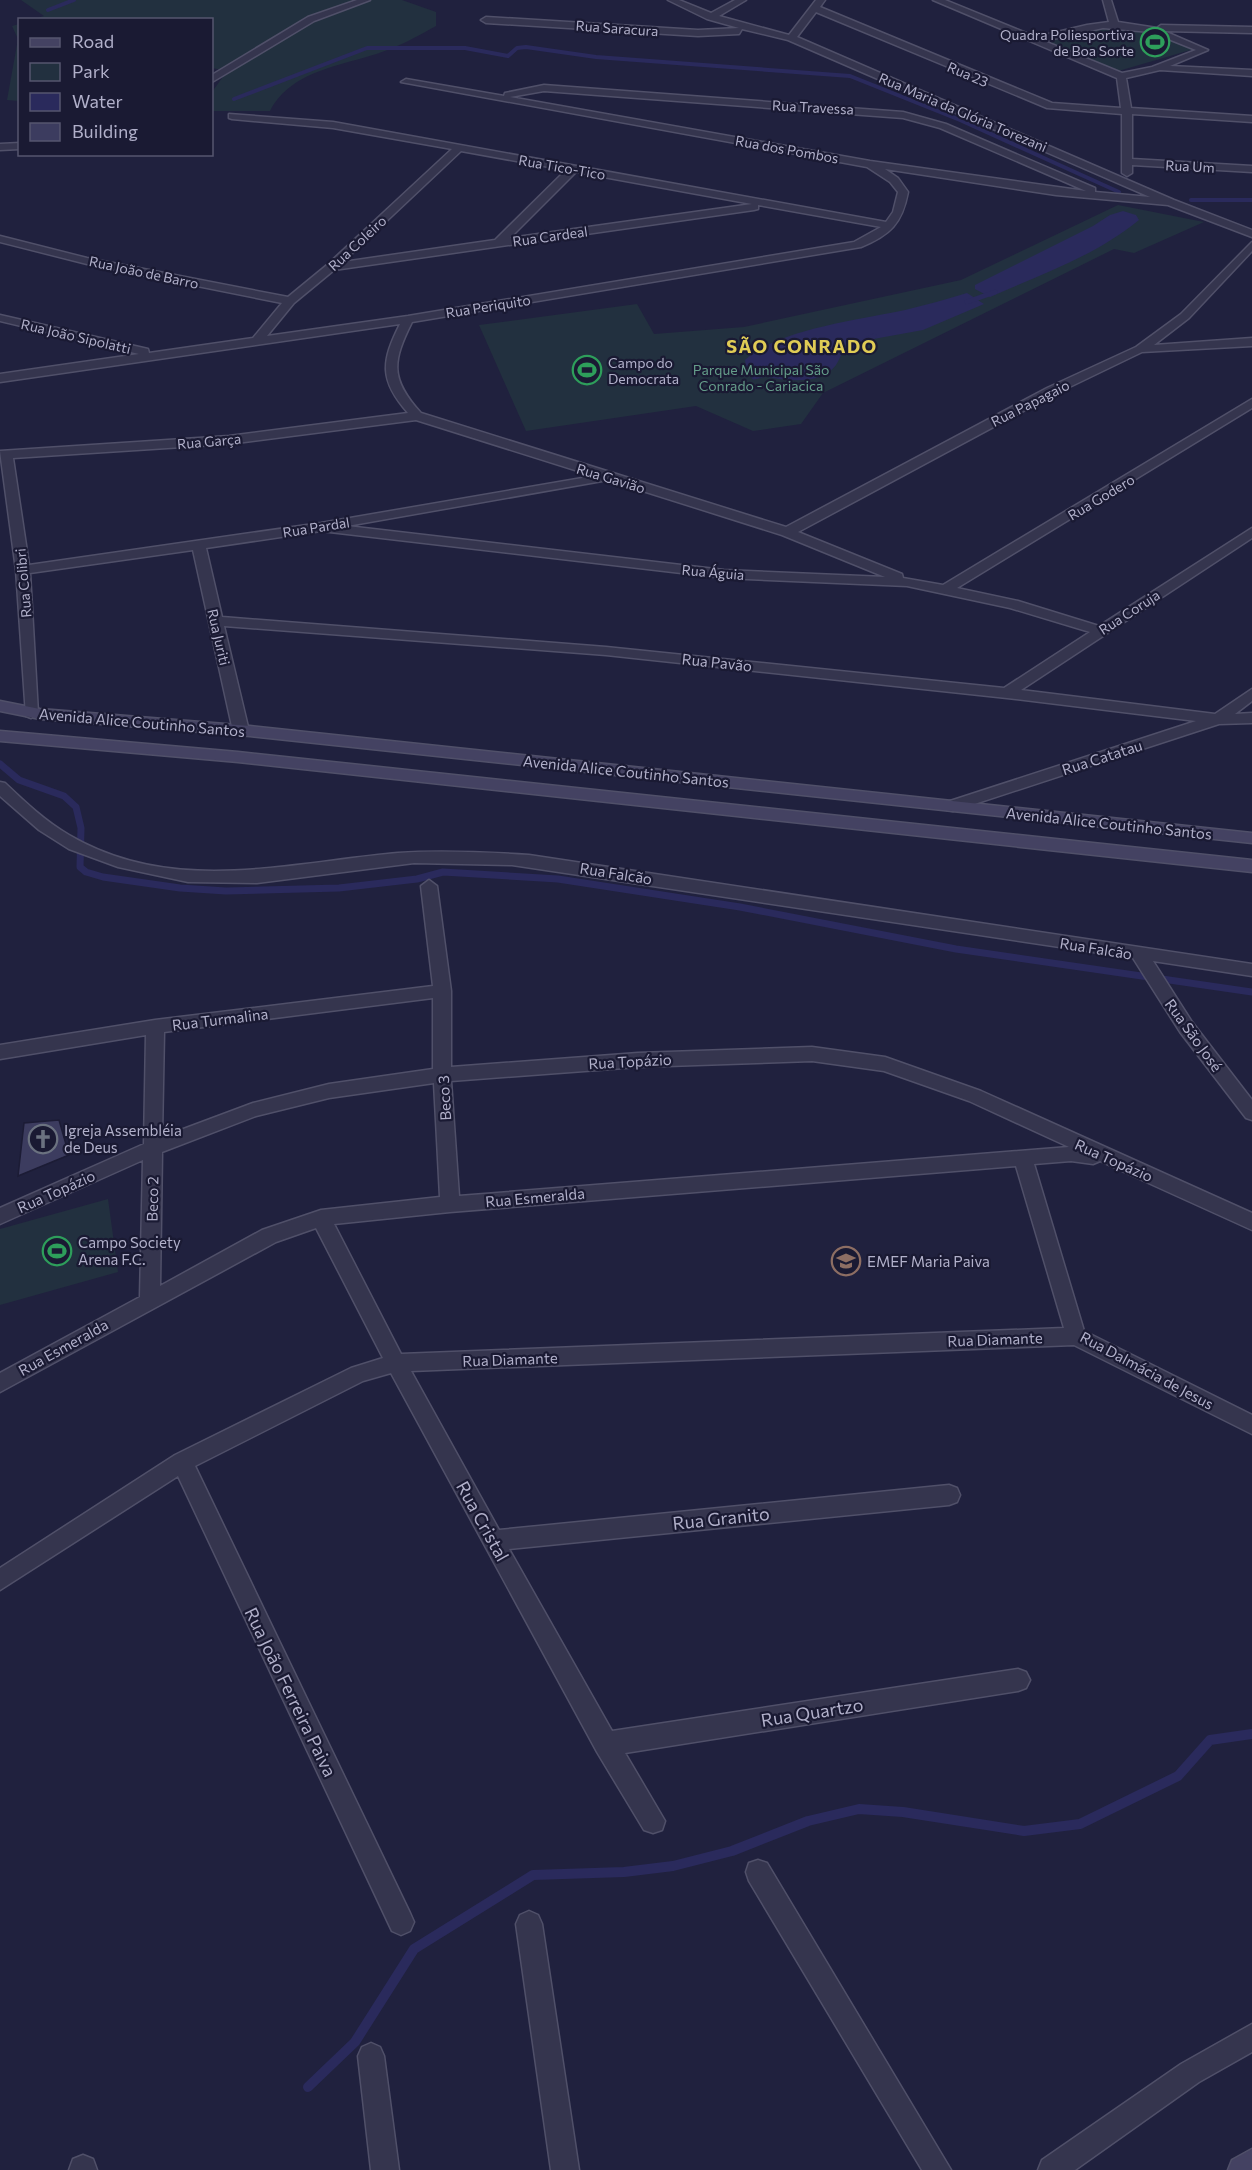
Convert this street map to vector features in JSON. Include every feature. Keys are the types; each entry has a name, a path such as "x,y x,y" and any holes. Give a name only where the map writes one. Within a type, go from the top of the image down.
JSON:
{"main road":[{"name":"Avenida Alice Coutinho Santos","path":"0,706 31,713 241,730 1252,838"},
{"name":"Avenida Alice Coutinho Santos","path":"0,736 238,757 1252,866"},
{"path":"1242,2170 1252,2163"}],"street":[{"path":"213,78 311,19 366,0"},
{"name":"Rua Maria da Glória Torezani","path":"672,0 710,18 747,30 791,38 1127,181 1170,202 1252,234"},
{"path":"710,18 742,0"},
{"path":"937,0 1121,76 1155,69 1203,50 1149,27"},
{"path":"1107,0 1114,23"},
{"path":"791,38 818,4"},
{"name":"Rua 23","path":"818,4 1031,101 1050,106 1127,113 1252,119"},
{"name":"Rua Saracura","path":"486,20 698,33 747,30"},
{"path":"1033,41 1093,25 1114,23 1149,27 1252,30"},
{"path":"1155,69 1252,73"},
{"path":"1121,76 1127,113 1127,181"},
{"name":"Rua dos Pombos","path":"406,82 870,164 1109,198 1170,202"},
{"name":"Rua Travessa","path":"501,97 531,90 567,89 903,115 943,126 1109,198"},
{"name":"Rua Tico-Tico","path":"232,116 306,121 891,226"},
{"path":"0,147 18,146"},
{"name":"Rua Coleiro","path":"258,339 290,301 331,267 458,149"},
{"name":"Rua Um","path":"1128,162 1252,169"},
{"path":"870,164 894,180 903,192 902,202 891,226"},
{"path":"498,244 573,169"},
{"name":"Rua Cardeal","path":"331,267 768,205"},
{"name":"Rua Periquito","path":"0,378 152,354 408,319 857,245 878,237 891,226"},
{"name":"Rua João de Barro","path":"0,239 87,261 290,301"},
{"name":"Rua Papagaio","path":"787,532 1051,391 1140,349 1185,316 1252,245"},
{"name":"Rua João Sipolatti","path":"0,318 152,354"},
{"path":"408,319 393,348 389,372 399,397 417,416"},
{"path":"1140,349 1252,342"},
{"name":"Rua Godero","path":"948,588 1252,403"},
{"name":"Rua Garça","path":"3,454 229,440 417,416"},
{"name":"Rua Gavião","path":"417,416 787,532 907,582"},
{"name":"Rua Colibri","path":"3,454 23,570 31,713"},
{"name":"Rua Pardal","path":"23,570 321,527 608,477"},
{"name":"Rua Águia","path":"321,527 509,551 724,574 907,582 948,588 1013,604 1100,631"},
{"name":"Rua Coruja","path":"1007,693 1252,531"},
{"name":"Rua Juriti","path":"198,543 241,730"},
{"name":"Rua Pavão","path":"216,621 606,651 1007,693 1218,718"},
{"path":"1218,718 1252,694"},
{"name":"Rua Catatau","path":"953,806 1218,718 1252,718"},
{"name":"Rua Falcão","path":"0,787 30,816 74,845 118,862 147,869 234,878 398,859 458,857 529,861 1140,955 1252,970"},
{"name":"Beco 3","path":"429,886 442,991 442,1076 450,1204"},
{"name":"Rua São José","path":"1140,955 1186,1027 1252,1113"},
{"name":"Rua Turmalina","path":"0,1052 155,1027 442,991"},
{"name":"Beco 2","path":"150,1298 155,1027"},
{"name":"Rua Topázio","path":"0,1216 152,1148 253,1110 329,1091 442,1076 638,1060 812,1054 885,1064 975,1096 1252,1222"},
{"name":"Rua Esmeralda","path":"0,1383 150,1298 269,1236 321,1218 450,1204 1071,1154 1109,1158"},
{"name":"Rua Dalmácia de Jesus","path":"1023,1158 1076,1336 1252,1425"},
{"name":"Rua Cristal","path":"321,1218 396,1363 605,1744 653,1821"},
{"name":"Rua Diamante","path":"0,1580 182,1462 358,1374 396,1363 1076,1336"},
{"name":"Rua João Ferreira Paiva","path":"182,1462 401,1922"},
{"name":"Rua Granito","path":"494,1541 949,1495"},
{"name":"Rua Quartzo","path":"605,1744 1018,1680"},
{"path":"758,1872 937,2170"},
{"path":"529,1924 565,2170"},
{"path":"1052,2170 1190,2073 1252,2037"},
{"path":"371,2056 385,2170"}],"green space":[{"path":"21,0 402,0 436,12 436,26 390,49 307,77 280,96 270,111 213,111 213,91 227,71 213,68 213,18 37,18 44,16"},
{"path":"18,24 18,39 12,26"},
{"path":"1090,27 1140,28 1194,49 1115,72 1046,43"},
{"path":"18,39 18,101 7,100"},
{"name":"Parque Municipal São Conrado - Cariacica","path":"1118,205 1204,222 1134,253 1114,249 823,393 801,424 753,431 696,406 526,431 479,325 637,304 654,334 744,327 961,280"},
{"name":"Campo Society Arena F.C.","path":"108,1199 118,1272 0,1305 0,1229"}],"water":[{"path":"1123,211 1136,215 1139,220 1086,254 990,297 975,289 975,285 1093,226 1110,215"},
{"path":"967,293 984,304 923,330 846,344 836,365 828,373 818,378 794,380 747,373 745,360 759,350 798,333 905,310"}],"building":[{"name":"Igreja Assembléia de Deus","path":"59,1120 69,1155 18,1176 24,1123"}],"waterway":[{"path":"48,10 74,0"},
{"path":"234,99 367,48 465,48 508,56 517,48 526,47 596,57 850,76 960,120 1119,192"},
{"path":"1191,200 1252,200"},
{"path":"967,302 995,292"},
{"path":"833,355 874,336"},
{"path":"754,377 770,373"},
{"path":"0,764 19,780 64,796 76,807 81,828 80,867 86,872 103,877 180,888 226,891 339,888 417,879 443,872 558,879 740,907 956,949 1252,992"},
{"path":"308,2087 355,2042 414,1949 533,1875 624,1872 673,1866 732,1851 808,1821 859,1809 903,1812 1024,1831 1080,1824 1178,1776 1210,1740 1252,1734"}],"place":[{"name":"Quadra Poliesportiva de Boa Sorte","path":"1155,42"},
{"name":"Campo do Democrata","path":"587,370"},
{"name":"Igreja Assembléia de Deus","path":"43,1139"},
{"name":"Campo Society Arena F.C.","path":"57,1251"},
{"name":"EMEF Maria Paiva","path":"846,1261"}],"district":[{"name":"SÃO CONRADO","path":"802,346"}]}
